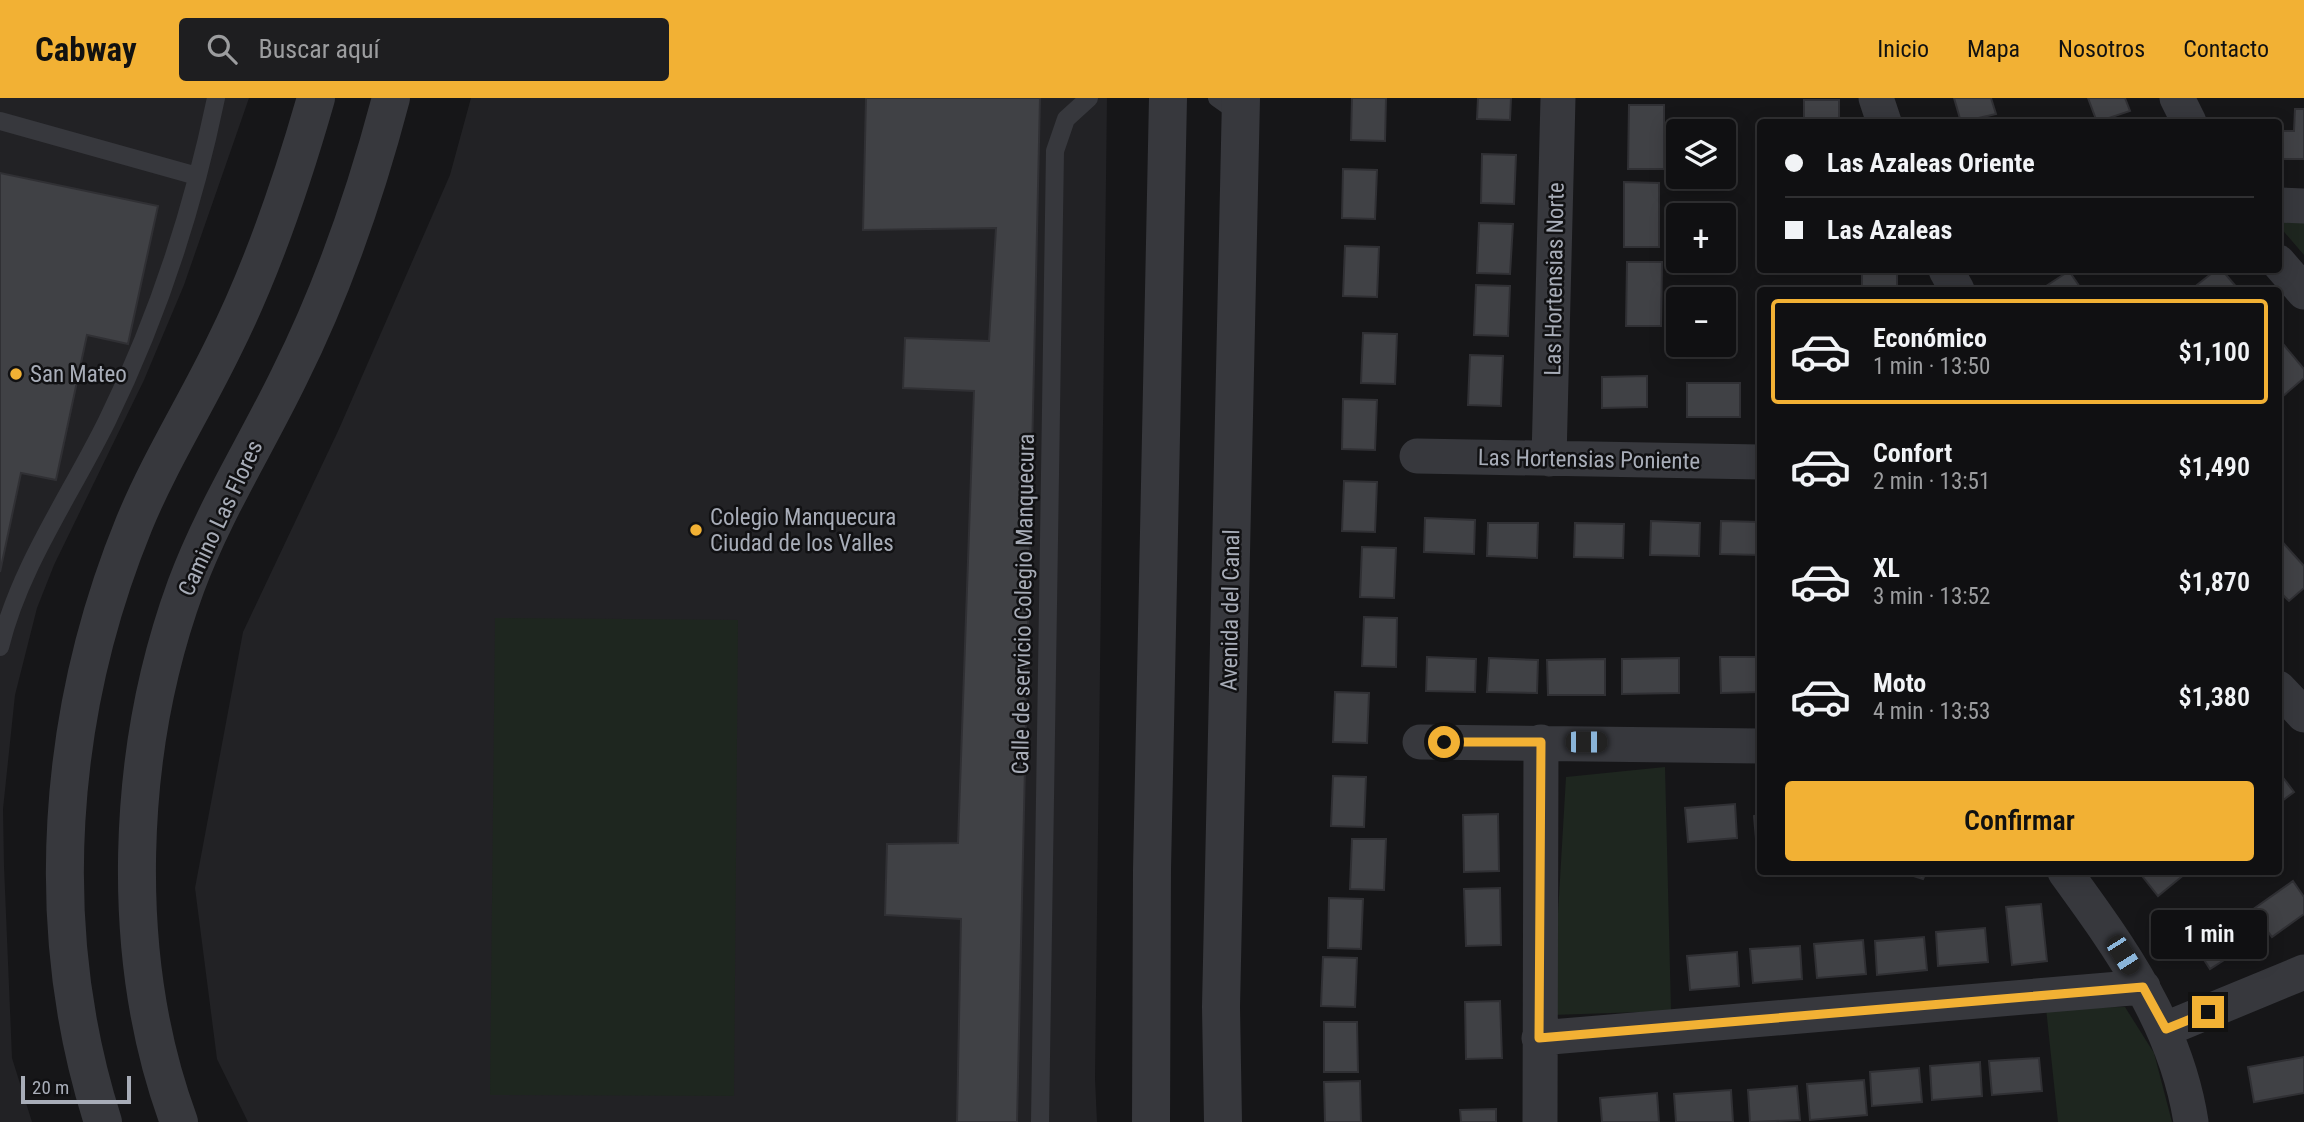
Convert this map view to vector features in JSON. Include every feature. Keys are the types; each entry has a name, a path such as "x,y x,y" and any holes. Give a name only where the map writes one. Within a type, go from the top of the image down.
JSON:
{"street":[{"path":"103,1122 82,1037 66,908 68,793 83,688 113,579 134,523 226,342 256,273 316,98"},
{"name":"Camino Las Flores","path":"179,1122 160,1054 148,993 137,888 143,763 157,684 172,629 206,536 289,378 332,279 391,98"},
{"path":"1151,1122 1152,870 1168,98"},
{"name":"Las Hortensias Norte","path":"1549,459 1558,98"},
{"path":"1876,98 1883,119"},
{"path":"2177,98 2188,119"},
{"name":"Avenida del Canal","path":"1223,1122 1221,1007 1233,104"},
{"path":"2282,205 2304,206"},
{"path":"2282,267 2304,292"},
{"name":"Las Hortensias Poniente","path":"1417,456 1757,462"},
{"path":"2282,692 2304,715"},
{"path":"1420,742 1757,746"},
{"path":"1540,1122 1541,742"},
{"path":"2067,875 2143,987 2166,1029 2183,1079 2191,1122"},
{"path":"2166,1029 2304,972"},
{"path":"1539,1038 2143,987"}],"lane":[{"path":"0,648 18,593 39,547 75,484 138,352 164,285 197,176 216,98"},
{"name":"Calle de servicio Colegio Manquecura","path":"1040,1122 1055,151 1066,119 1089,98"},
{"path":"0,121 197,176"}],"shaded area":[{"path":"0,98 249,98 184,285 144,380 54,565 37,608 15,695 3,809 4,866 12,1058 32,1122 0,1122"},
{"name":"Colegio Manquecura Ciudad de los Valles","path":"471,98 1107,98 1095,1079 1097,1122 248,1122 217,1059 195,888 243,632 339,429 450,175"},
{"path":"2304,220 2304,255 2282,229 2282,221"},
{"path":"495,618 738,620 734,1096 490,1095"},
{"path":"1665,767 1671,1011 1552,1015 1566,777"},
{"path":"2125,1007 2154,1053 2172,1122 2058,1122 2046,1008"}],"building":[{"path":"866,98 1040,98 1017,1122 957,1122 961,919 885,915 887,844 958,843 974,391 903,388 905,338 989,341 996,228 863,230"},
{"path":"1352,98 1386,98 1385,141 1351,140"},
{"path":"1478,98 1511,98 1510,120 1477,119"},
{"path":"1954,98 1991,98 1996,114 1960,119"},
{"path":"2088,98 2125,98 2130,111 2106,119 2096,119"},
{"path":"1804,100 1839,100 1839,119 1804,119"},
{"path":"1629,105 1664,105 1664,169 1628,169"},
{"path":"2295,109 2304,109 2304,159 2282,159 2282,131 2294,131"},
{"path":"1482,154 1516,155 1514,204 1481,203"},
{"path":"1343,169 1377,170 1375,219 1342,218"},
{"path":"0,173 158,206 128,344 87,335 56,480 21,473 0,572"},
{"path":"1624,182 1659,183 1659,247 1624,247"},
{"path":"1479,223 1513,224 1510,274 1477,273"},
{"path":"1345,246 1379,247 1377,297 1343,296"},
{"path":"1627,262 1662,262 1661,326 1626,326"},
{"path":"1862,273 1897,273 1897,287 1862,287"},
{"path":"2066,273 2070,273 2080,287 2045,287"},
{"path":"2212,273 2225,273 2236,287 2194,287"},
{"path":"1476,285 1510,286 1508,336 1474,335"},
{"path":"1363,333 1397,334 1395,384 1361,383"},
{"path":"2282,343 2304,369 2304,378 2282,397"},
{"path":"1470,355 1503,356 1501,406 1468,405"},
{"path":"1647,376 1647,407 1602,408 1602,377"},
{"path":"1687,383 1740,383 1740,417 1687,417"},
{"path":"1343,399 1377,400 1375,450 1342,449"},
{"path":"1344,481 1377,482 1375,532 1342,531"},
{"path":"1425,518 1475,520 1474,554 1424,552"},
{"path":"1651,521 1700,523 1699,556 1650,555"},
{"path":"1721,521 1757,522 1757,555 1720,554"},
{"path":"1488,523 1538,523 1537,558 1487,556"},
{"path":"1575,523 1624,524 1623,558 1574,557"},
{"path":"2282,541 2304,566 2304,588 2289,601 2282,594"},
{"path":"1362,547 1396,548 1394,598 1360,597"},
{"path":"1364,617 1397,618 1396,667 1362,666"},
{"path":"1427,657 1476,659 1475,692 1426,691"},
{"path":"1720,657 1757,657 1757,692 1721,693"},
{"path":"1489,658 1538,660 1537,693 1487,692"},
{"path":"1679,658 1679,693 1622,694 1622,659"},
{"path":"1605,659 1605,695 1548,695 1547,660"},
{"path":"1335,692 1369,693 1367,743 1333,742"},
{"path":"1333,776 1366,777 1364,827 1331,826"},
{"path":"2282,776 2294,792 2282,801"},
{"path":"1735,804 1737,838 1688,842 1685,808"},
{"path":"1498,814 1499,871 1464,872 1463,815"},
{"path":"1754,816 1757,816 1757,850"},
{"path":"1352,839 1386,839 1384,890 1350,889"},
{"path":"2141,875 2184,875 2158,896"},
{"path":"2293,881 2304,897 2304,914 2272,937 2252,910"},
{"path":"1500,888 1501,945 1466,946 1464,889"},
{"path":"1329,898 1363,899 1361,949 1328,948"},
{"path":"2041,904 2047,961 2012,965 2006,907"},
{"path":"2233,913 2252,942 2210,969 2192,941"},
{"path":"1985,928 1988,962 1938,966 1936,932"},
{"path":"1924,937 1927,970 1877,975 1875,941"},
{"path":"1863,940 1866,974 1817,978 1814,944"},
{"path":"1800,946 1802,979 1753,983 1750,949"},
{"path":"1737,952 1739,986 1690,990 1687,956"},
{"path":"1323,957 1357,958 1355,1007 1321,1006"},
{"path":"1500,1001 1502,1058 1466,1059 1465,1002"},
{"path":"1324,1022 1357,1022 1358,1072 1324,1072"},
{"path":"2304,1057 2304,1093 2254,1102 2248,1067"},
{"path":"2039,1058 2042,1091 1992,1095 1989,1061"},
{"path":"1980,1062 1982,1096 1932,1100 1930,1066"},
{"path":"1919,1068 1922,1102 1872,1106 1870,1072"},
{"path":"1864,1080 1867,1115 1810,1120 1807,1084"},
{"path":"1360,1081 1361,1122 1325,1122 1324,1082"},
{"path":"1797,1086 1800,1120 1750,1122 1748,1090"},
{"path":"1731,1090 1733,1122 1676,1122 1674,1094"},
{"path":"1657,1093 1659,1122 1602,1122 1600,1098"},
{"path":"1496,1109 1496,1122 1461,1122 1460,1110"}],"place":[{"name":"San Mateo","path":"16,374"},
{"name":"Colegio Manquecura Ciudad de los Valles","path":"696,530"}],"route":[{"path":"1444,742 1541,742 1539,1038 2143,987 2166,1029 2208,1012"}]}
